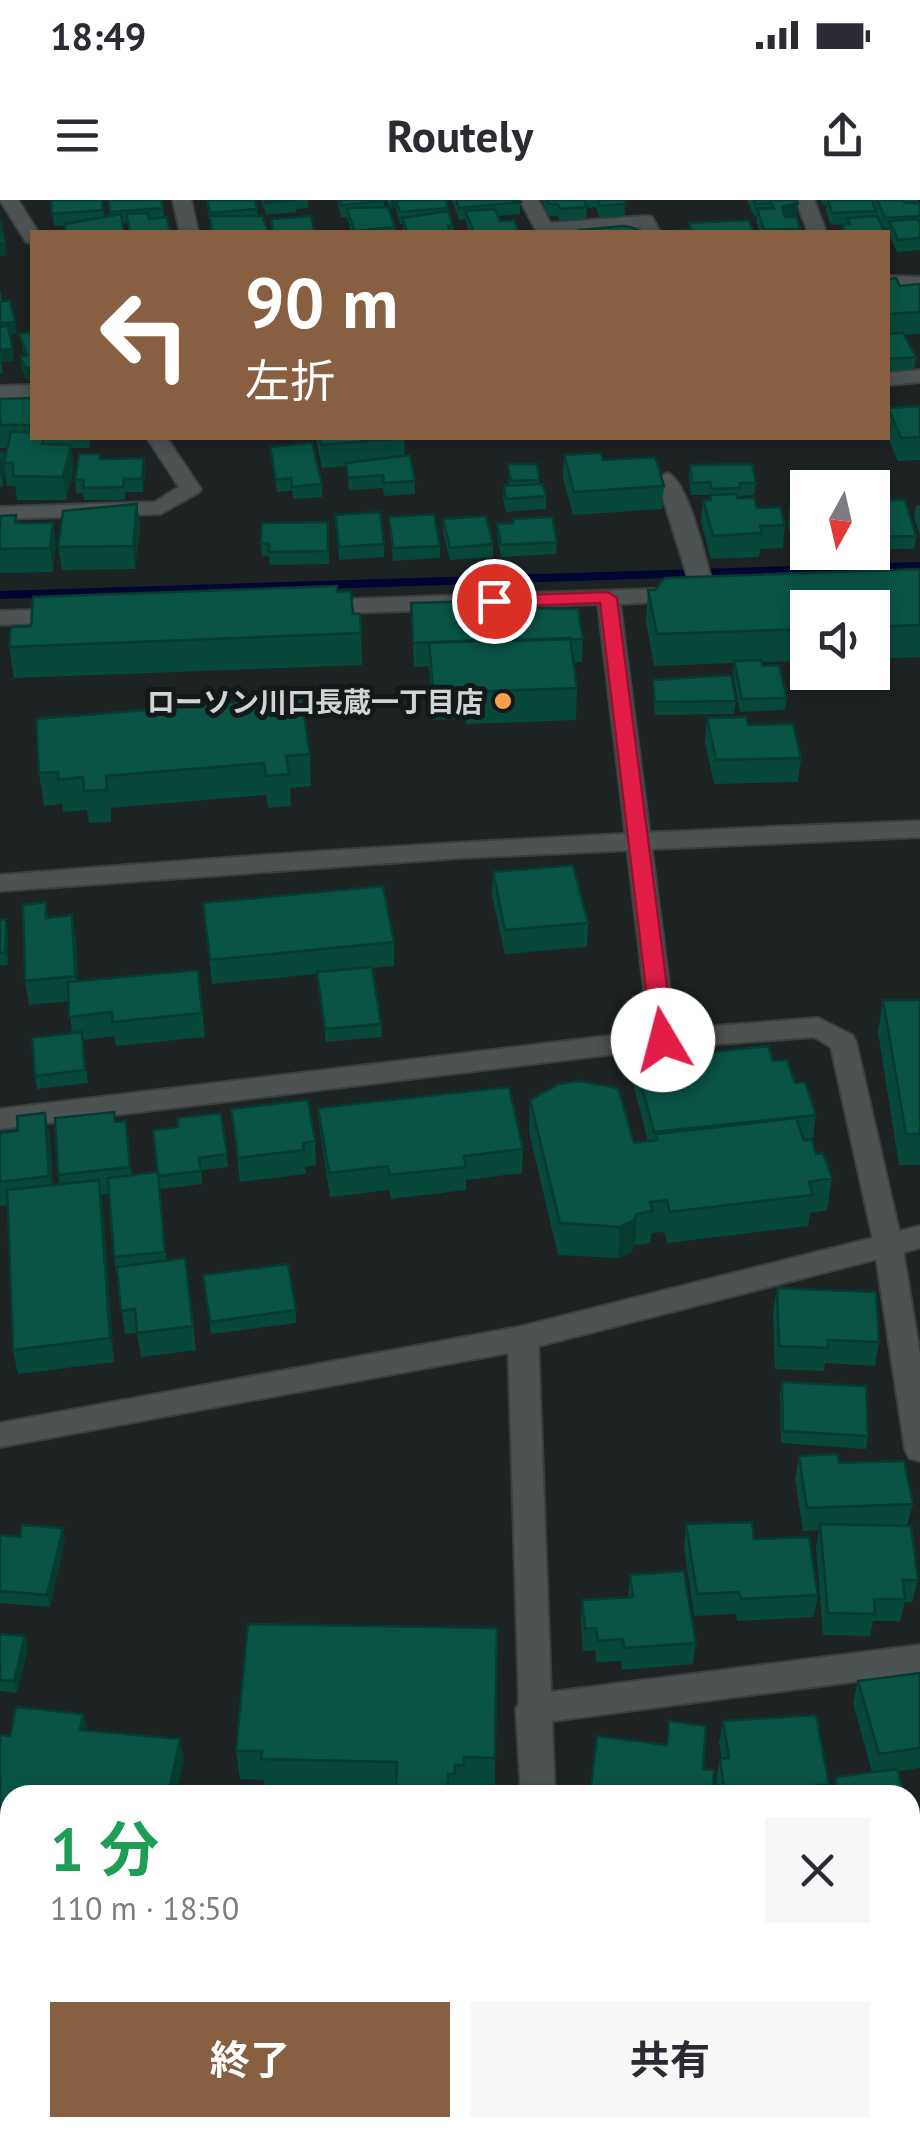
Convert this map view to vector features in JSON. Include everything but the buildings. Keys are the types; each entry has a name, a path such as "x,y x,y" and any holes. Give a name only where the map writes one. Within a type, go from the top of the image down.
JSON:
{"street":[{"path":"182,200 189,230"},
{"path":"529,200 544,230"},
{"path":"805,200 816,230"},
{"path":"8,206 30,235"},
{"path":"554,230 646,221 650,230"},
{"path":"890,282 920,283"},
{"path":"890,378 920,376"},
{"path":"0,392 30,390"},
{"path":"0,513 160,508 191,489 158,440"},
{"path":"294,608 714,594 667,479"},
{"path":"608,598 663,1040"},
{"path":"0,618 98,615"},
{"path":"0,883 373,853 636,838 920,829"},
{"path":"0,1119 663,1040 818,1027 843,1042 888,1244 920,1449"},
{"path":"0,1435 524,1338 920,1237"},
{"path":"524,1338 532,1709 537,1785"},
{"path":"532,1709 920,1659"}],"waterway":[{"path":"0,595 920,566"}],"place":[{"name":"ローソン川口長蔵一丁目店","path":"503,701"}],"route":[{"path":"494,601 608,598 663,1040"}]}
